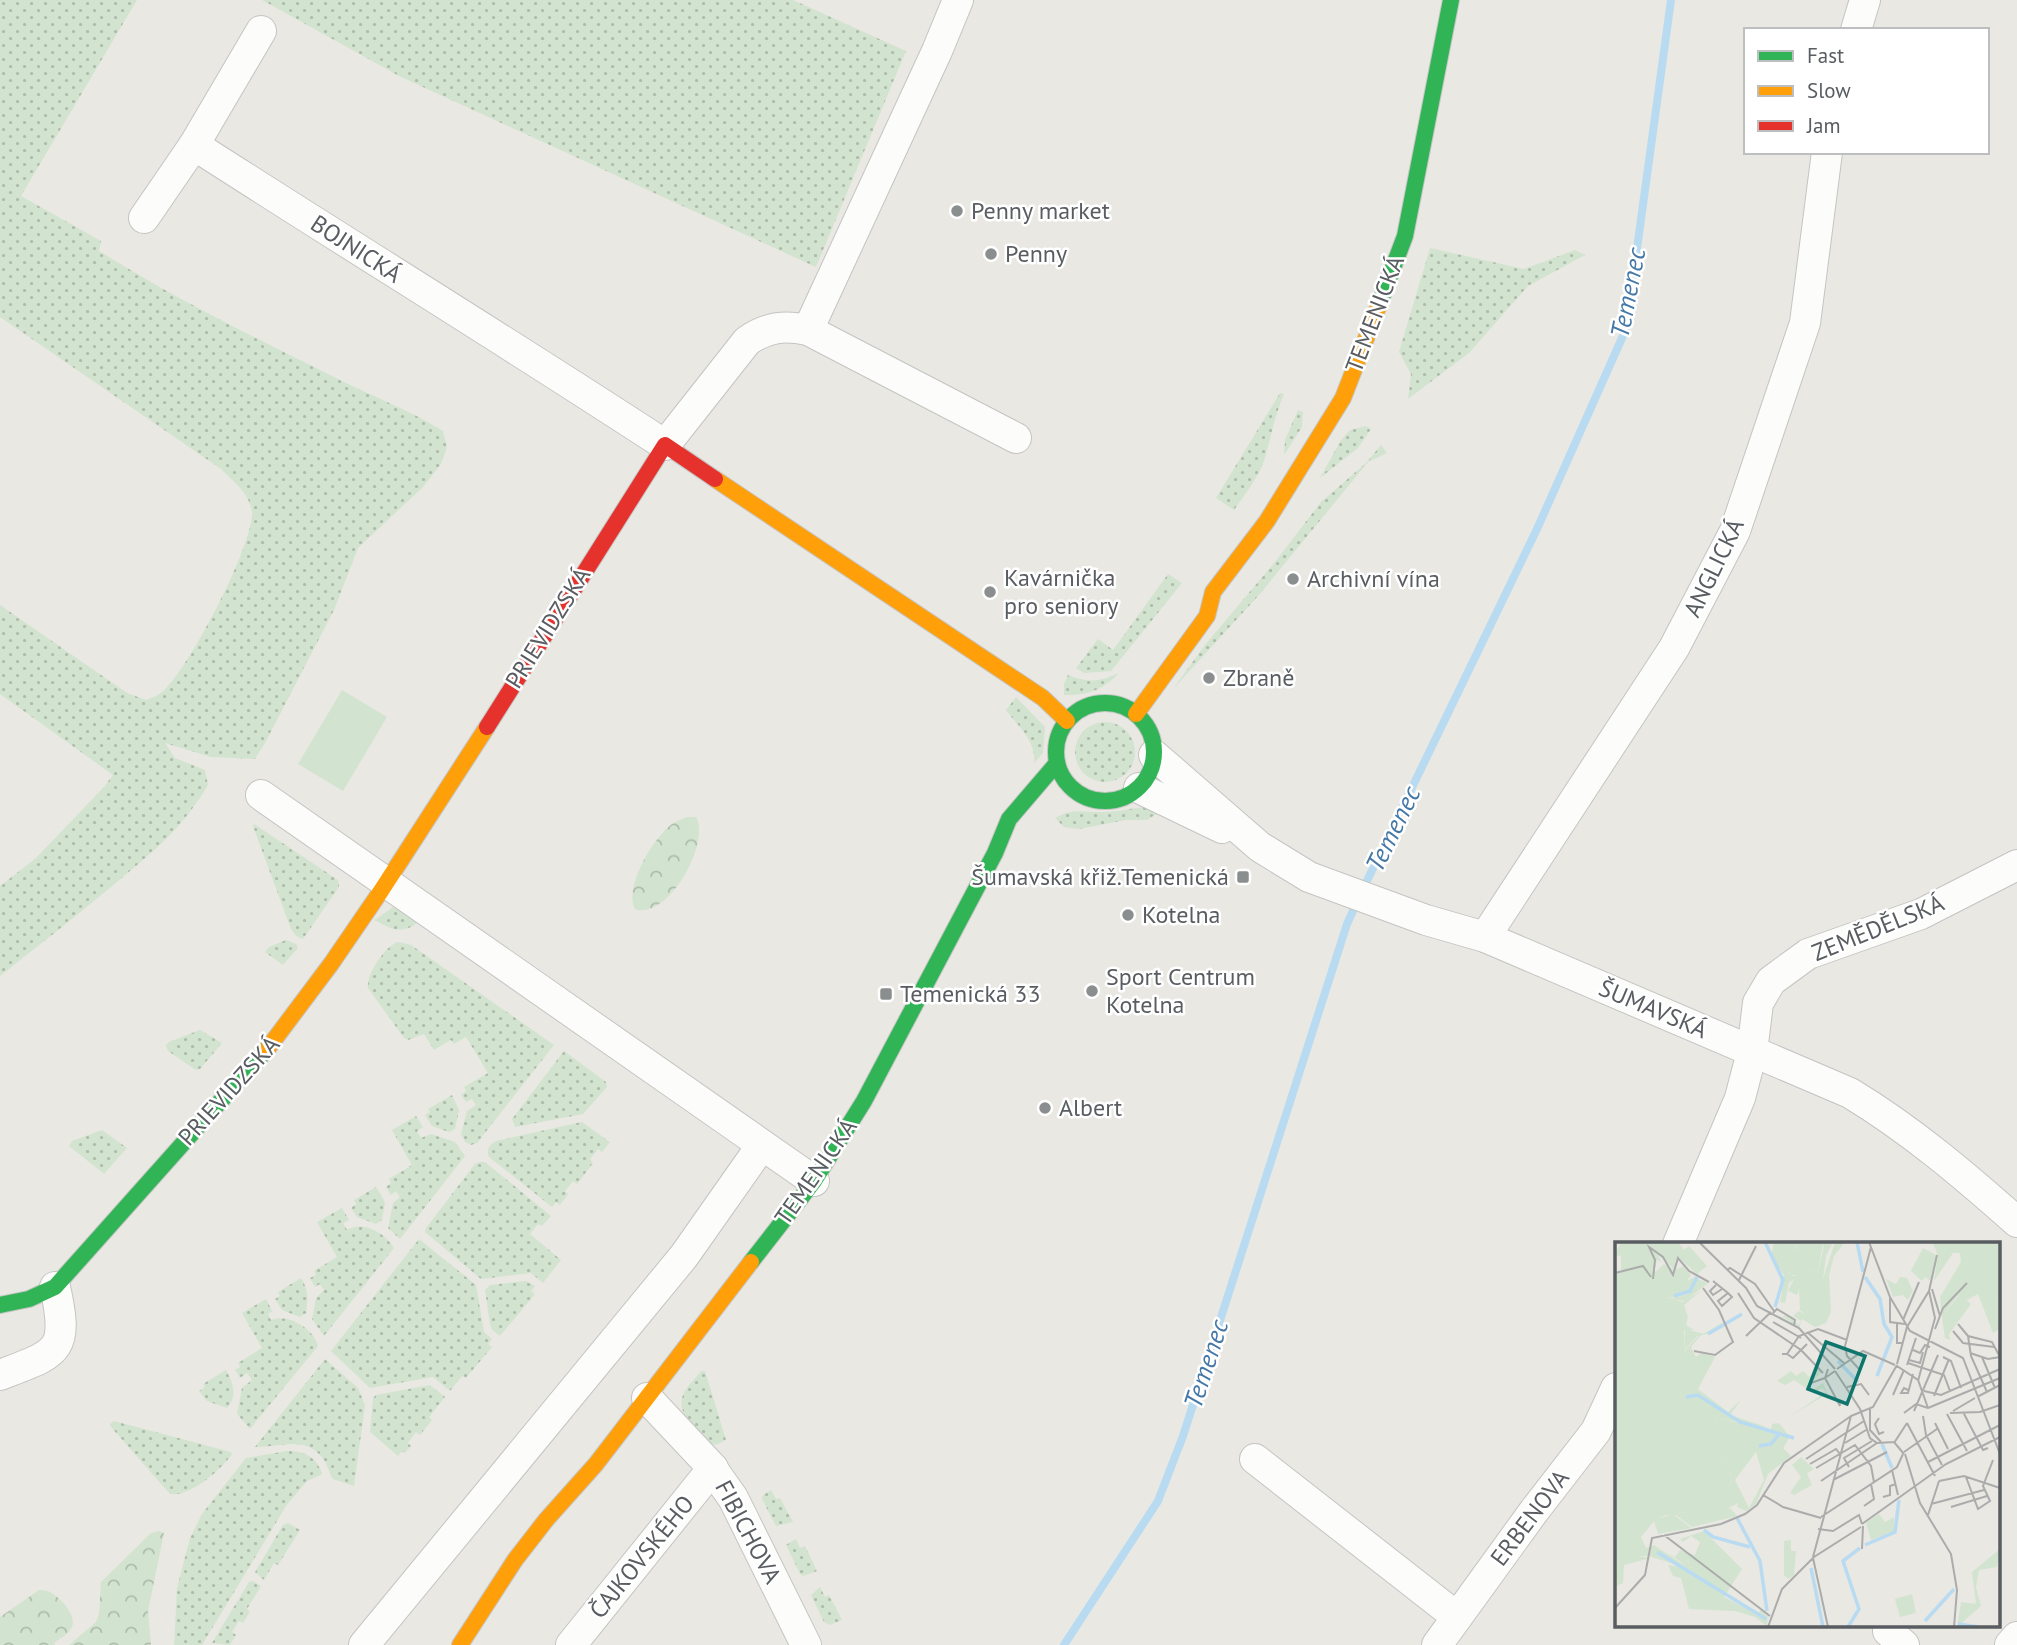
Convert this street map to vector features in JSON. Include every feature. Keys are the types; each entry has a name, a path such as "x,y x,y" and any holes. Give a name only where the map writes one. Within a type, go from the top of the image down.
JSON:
{"street":[{"path":"808,330 958,0"},
{"name":"TEMENICKÁ","path":"1192,604 1213,592 1267,521 1343,398 1405,236 1451,0"},
{"path":"1857,28 1866,0"},
{"path":"144,218 194,145 261,31"},
{"name":"BOJNICKÁ","path":"194,145 665,445"},
{"name":"ANGLICKÁ","path":"1485,937 1674,648 1735,531 1805,323 1827,154"},
{"name":"PRIEVIDZSKÁ","path":"0,1305 29,1299 55,1287 279,1035 386,882 665,445 747,341 760,332 777,327 808,330 1016,438"},
{"path":"665,445 1043,698 1067,721"},
{"name":"TEMENICKÁ","path":"1136,714 1207,616 1213,592"},
{"path":"1113,698 1119,705 1136,714 1148,728 1154,746 1152,767 1139,788 1126,797 1110,801 1094,800 1069,786 1057,763 1057,741 1067,721 1086,707 1113,698"},
{"name":"ŠUMAVSKÁ","path":"1154,755 1260,847"},
{"name":"TEMENICKÁ","path":"460,1645 522,1550 596,1464 814,1181 864,1101 995,853 1009,819 1057,763"},
{"name":"ŠUMAVSKÁ","path":"1139,788 1260,847 1309,877 1426,920 1485,937 1850,1093 1895,1121 1970,1180 2017,1222"},
{"path":"261,794 814,1181"},
{"path":"1061,805 1079,794"},
{"name":"TEMENICKÁ","path":"995,853 1016,838"},
{"name":"ZEMĚDĚLSKÁ","path":"1752,1052 1758,1003 1771,981 1808,954 1921,914 2017,865"},
{"path":"1679,1242 1740,1098 1752,1052"},
{"path":"364,1645 684,1256 762,1144"},
{"path":"0,1375 47,1357 56,1346 62,1328 55,1287"},
{"name":"ERBENOVA","path":"1437,1645 1596,1430 1615,1390"},
{"name":"FIBICHOVA","path":"647,1398 713,1468 733,1498 806,1645"},
{"path":"1255,1459 1457,1617"},
{"name":"TEMENICKÁ","path":"566,1523 596,1464"},
{"name":"ČAJKOVSKÉHO","path":"571,1645 713,1468"},
{"name":"TEMENICKÁ","path":"469,1630 517,1584"},
{"path":"2010,1645 2017,1637"}],"green space":[{"path":"0,0 137,0 21,196 101,241 99,251 157,286 277,349 430,423 443,431 447,447 441,464 423,487 358,548 334,610 255,759 211,757 165,743 175,758 205,770 208,785 198,801 178,827 144,859 0,976 0,886 36,858 113,775 0,694 0,605 127,693 146,700 161,693 172,681 202,635 242,551 252,512 244,494 221,469 0,317"},
{"path":"262,0 793,0 906,51 816,267 401,77"},
{"path":"1430,248 1524,269 1575,250 1585,255 1528,286 1469,353 1408,399 1411,374 1399,352"},
{"path":"1280,393 1284,394 1265,458 1234,510 1216,498"},
{"path":"1298,410 1303,412 1302,427 1284,455 1285,440"},
{"path":"1366,426 1371,429 1358,448 1320,478 1341,440 1350,430"},
{"path":"1381,445 1387,453 1368,462 1259,595 1173,689 1205,645 1321,502 1366,463"},
{"path":"1168,574 1182,583 1111,671 1084,673 1076,668 1098,639 1113,650"},
{"path":"1119,673 1094,691 1064,695 1064,684 1068,675 1094,680"},
{"path":"342,690 387,717 343,791 298,764"},
{"path":"1016,697 1045,727 1043,753 1034,763 1030,741 1006,710"},
{"path":"1099,722 1111,722 1130,735 1135,752 1133,764 1122,777 1111,782 1099,782 1080,769 1075,758 1075,746 1088,727"},
{"path":"1145,807 1161,811 1147,820 1126,820 1079,829 1064,827 1055,818 1074,812 1110,812"},
{"path":"687,817 696,817 699,829 692,861 683,878 660,903 647,910 635,909 633,888 642,863 665,831 672,824"},
{"path":"254,824 338,880 339,887 303,939 296,936 291,929"},
{"path":"393,907 401,907 421,919 410,927 399,930 375,920"},
{"path":"286,940 296,944 298,948 283,965 265,952 269,947"},
{"path":"398,942 411,945 554,1045 477,1143 471,1145 465,1142 461,1134 467,1111 476,1105 472,1099 466,1102 461,1095 466,1091 464,1087 488,1073 466,1037 454,1044 451,1040 434,1050 424,1034 408,1040 404,1038 368,988 377,962"},
{"path":"200,1030 222,1043 200,1069 196,1070 168,1051 166,1045"},
{"path":"564,1051 606,1082 607,1087 583,1114 515,1127 512,1119"},
{"path":"452,1095 459,1110 455,1129 449,1132 432,1126 425,1115 430,1112 428,1109"},
{"path":"416,1116 423,1127 417,1131 421,1138 431,1134 455,1142 465,1156 400,1239 388,1228 393,1203 400,1197 396,1191 391,1195 386,1187 391,1183 389,1179 412,1165 392,1130"},
{"path":"582,1122 610,1142 602,1152 598,1149 590,1159 593,1163 577,1184 573,1181 565,1191 568,1194 560,1205 556,1202 552,1207 489,1157 489,1148 496,1141"},
{"path":"102,1130 127,1148 104,1174 69,1146 72,1141"},
{"path":"485,1162 551,1216 542,1226 538,1224 530,1234 561,1260 543,1283 531,1273 481,1279 425,1232 475,1164"},
{"path":"376,1187 385,1202 382,1220 376,1224 357,1217 351,1208 356,1204 354,1200"},
{"path":"342,1208 349,1220 343,1223 347,1230 367,1227 385,1237 394,1248 324,1336 312,1319 316,1298 324,1290 320,1284 315,1287 310,1278 316,1275 314,1271 337,1257 317,1222"},
{"path":"419,1239 476,1285 484,1332 492,1339 488,1344 492,1347 466,1378 462,1376 450,1391 433,1377 370,1388 331,1351"},
{"path":"301,1278 307,1299 306,1313 300,1317 282,1310 275,1299 280,1296 278,1292"},
{"path":"526,1281 535,1286 531,1291 535,1294 500,1336 492,1330 490,1324 485,1290 490,1285"},
{"path":"266,1299 272,1311 268,1314 271,1320 285,1319 299,1324 306,1328 318,1346 250,1429 237,1414 242,1388 252,1380 247,1373 240,1378 235,1370 240,1367 238,1363 262,1348 242,1313"},
{"path":"325,1359 358,1388 365,1405 354,1486 333,1479 323,1459 308,1447 291,1444 255,1447"},
{"path":"226,1370 233,1389 227,1408 207,1401 199,1391 205,1387 203,1384"},
{"path":"701,1371 705,1371 726,1440 718,1444 710,1445 689,1421 682,1407 684,1393"},
{"path":"430,1385 445,1397 429,1417 432,1420 420,1435 416,1432 408,1443 411,1446 398,1456 370,1432 373,1398 376,1395"},
{"path":"114,1421 232,1454 221,1467 195,1487 186,1492 170,1494 111,1427 110,1424"},
{"path":"287,1451 309,1456 316,1462 321,1475 307,1481 286,1506 202,1645 174,1645 177,1588 190,1538 202,1514 246,1458"},
{"path":"771,1490 776,1499 780,1498 793,1522 776,1526 762,1499 763,1495"},
{"path":"288,1523 300,1530 278,1565 274,1563 264,1580 255,1572 283,1525"},
{"path":"151,1533 164,1533 148,1611 151,1645 69,1645 96,1622 101,1582"},
{"path":"796,1539 800,1548 805,1546 817,1571 803,1576 800,1574 786,1545"},
{"path":"253,1581 261,1586 247,1609 250,1612 243,1623 239,1621 232,1632 236,1635 230,1645 212,1643 249,1582"},
{"path":"820,1587 825,1597 829,1595 842,1620 830,1625 824,1622 811,1595"},
{"path":"39,1590 49,1592 63,1603 71,1613 71,1629 54,1643 55,1645 0,1645 0,1617"}],"waterway":[{"name":"Temenec","path":"1362,891 1537,529 1626,329 1671,0"},
{"name":"Temenec","path":"1064,1645 1158,1501 1183,1436 1347,924 1357,902"}],"traffic: fast":[{"path":"1379,305 1405,236 1451,0"},
{"path":"1105,703 1124,707 1140,717 1150,733 1154,752 1150,771 1140,787 1124,797 1105,801 1086,797 1070,787 1060,771 1056,752 1060,733 1070,717 1086,707 1105,703"},
{"path":"751,1262 814,1181 864,1101 995,853 1009,819 1057,763"},
{"path":"0,1305 29,1299 55,1287 268,1048"}],"traffic: slow":[{"path":"1136,714 1207,616 1213,592 1267,521 1343,398 1379,305"},
{"path":"715,479 1043,698 1067,721"},
{"path":"268,1048 381,891 487,727"},
{"path":"460,1645 515,1560 546,1520 596,1464 751,1262"}],"traffic: jam":[{"path":"487,727 665,445 715,479"}],"place":[{"name":"Penny market","path":"957,211"},
{"name":"Penny","path":"991,254"},
{"name":"Archivní vína","path":"1293,579"},
{"name":"Kavárnička pro seniory","path":"990,592"},
{"name":"Zbraně","path":"1209,678"},
{"name":"Šumavská křiž.Temenická","path":"1243,877"},
{"name":"Kotelna","path":"1128,915"},
{"name":"Sport Centrum Kotelna","path":"1092,991"},
{"name":"Temenická 33","path":"886,994"},
{"name":"Albert","path":"1045,1108"}]}
